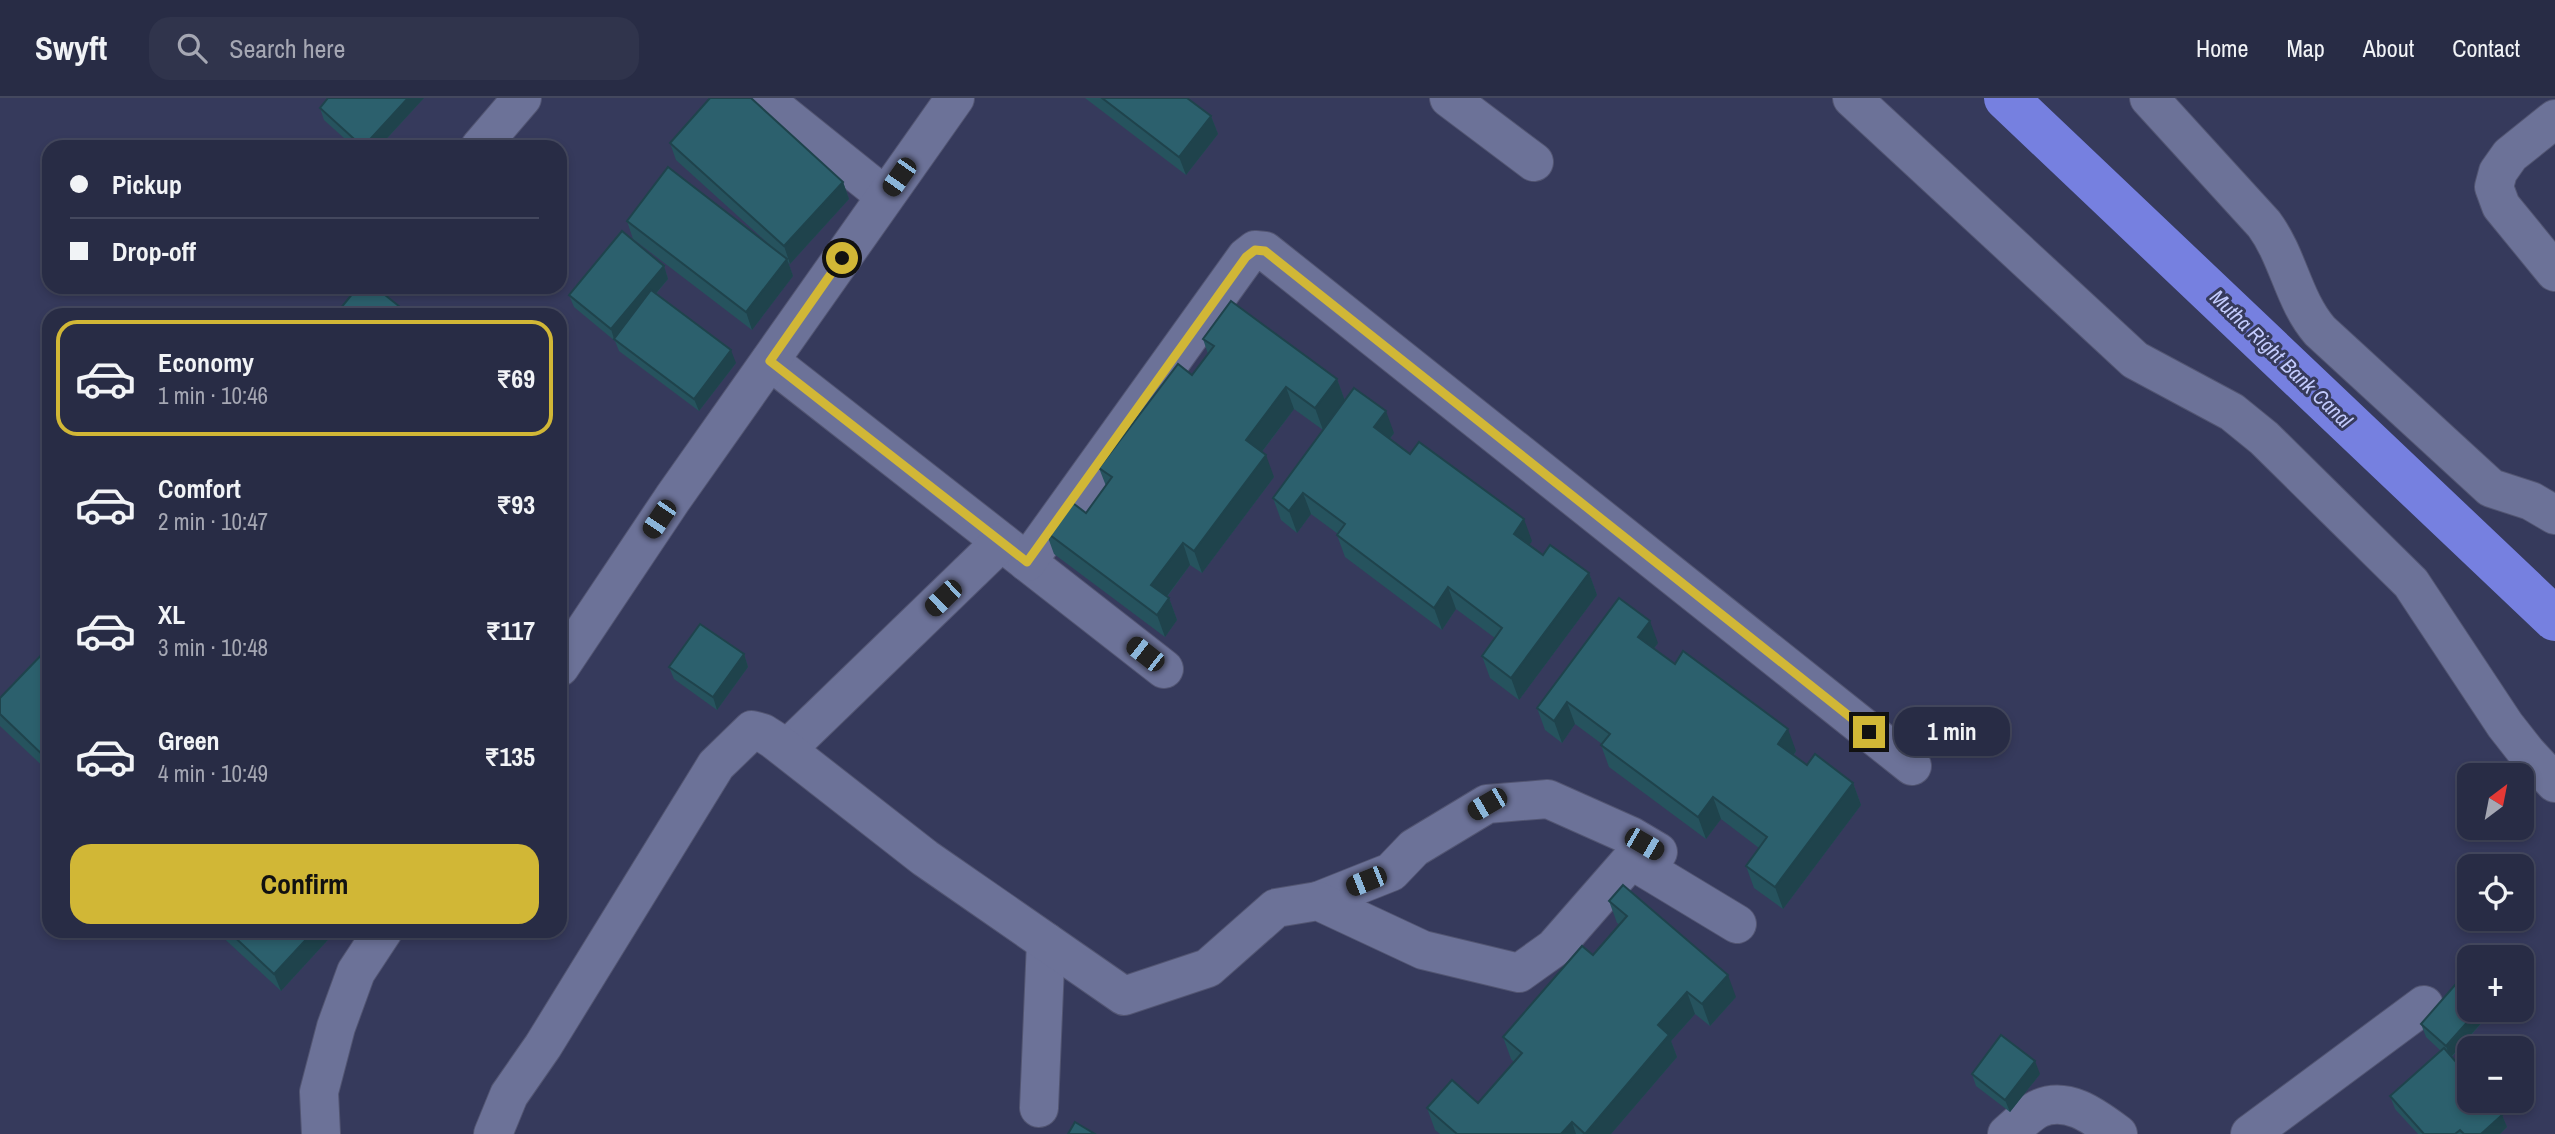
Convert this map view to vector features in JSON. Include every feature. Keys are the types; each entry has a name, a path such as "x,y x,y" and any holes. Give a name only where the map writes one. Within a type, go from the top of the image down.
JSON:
{"street":[{"path":"486,140 522,98"},
{"path":"763,98 886,196"},
{"path":"567,657 673,498 954,98"},
{"path":"1449,98 1534,162"},
{"path":"1852,98 2135,360 2232,412 2264,438 2411,583 2505,725 2555,783"},
{"path":"2148,98 2264,224 2277,242 2302,306 2320,331 2491,488 2531,501 2555,515"},
{"path":"2555,119 2510,155 2498,172 2494,187 2501,206 2555,272"},
{"path":"787,749 1014,552 1246,257 1255,250 1265,251 1912,766"},
{"path":"770,361 1164,670"},
{"path":"493,1134 509,1095 543,1046 716,765 752,730 763,733 787,749 925,858 1124,996 1208,968 1276,908 1318,901 1391,872 1414,848 1487,804 1548,799 1631,836 1658,852 1631,860 1554,948 1519,973 1423,950 1318,901"},
{"path":"1631,860 1737,924"},
{"path":"321,1134 319,1092 336,1027 356,972 378,938"},
{"path":"1039,1108 1046,942"},
{"path":"2250,1134 2424,1005"},
{"path":"2007,1134 2036,1110 2052,1104 2079,1110 2118,1134"}],"building":[{"path":"328,98 408,98 369,140 355,140 320,108"},
{"path":"710,98 751,98 843,182 784,246 670,143"},
{"path":"1102,98 1187,98 1211,116 1179,157"},
{"path":"668,167 787,259 746,312 627,221"},
{"path":"622,231 664,266 611,329 569,295"},
{"path":"651,290 731,350 694,399 614,339"},
{"path":"352,294 384,294 401,308 341,308"},
{"path":"1231,301 1337,379 1315,408 1286,387 1246,440 1266,455 1194,551 1183,543 1151,585 1169,598 1157,615 1046,532 1070,501 1086,513 1112,477 1099,468 1178,364 1192,375 1214,346 1203,339"},
{"path":"1354,388 1386,411 1374,427 1410,454 1419,442 1524,519 1514,534 1543,555 1550,545 1589,573 1511,678 1482,656 1502,628 1448,587 1434,608 1337,535 1345,524 1303,493 1289,511 1273,498"},
{"path":"1619,598 1650,621 1638,637 1675,664 1683,651 1788,729 1778,744 1807,765 1815,754 1853,783 1775,887 1746,866 1767,837 1713,797 1698,817 1601,745 1610,734 1567,702 1554,721 1537,708"},
{"path":"700,624 744,654 713,697 669,667"},
{"path":"42,654 42,754 0,714 0,698"},
{"path":"1623,885 1728,975 1702,1004 1687,992 1658,1025 1669,1035 1585,1134 1572,1122 1561,1134 1457,1134 1427,1108 1452,1080 1478,1103 1522,1053 1503,1037 1582,946 1593,955 1627,916 1609,901"},
{"path":"235,938 307,938 274,974"},
{"path":"2457,983 2457,1022 2467,1022 2446,1046 2421,1024"},
{"path":"2001,1035 2035,1061 2005,1100 1972,1074"},
{"path":"2444,1048 2457,1063 2457,1113 2502,1115 2481,1134 2464,1134 2460,1130 2455,1134 2424,1134 2390,1096"},
{"path":"1075,1122 1095,1134 1068,1134"}],"waterway":[{"name":"Mutha Right Bank Canal","path":"2006,98 2555,619"}],"route":[{"path":"842,258 770,361 1027,562 1246,257 1255,250 1265,251 1869,732"}]}
